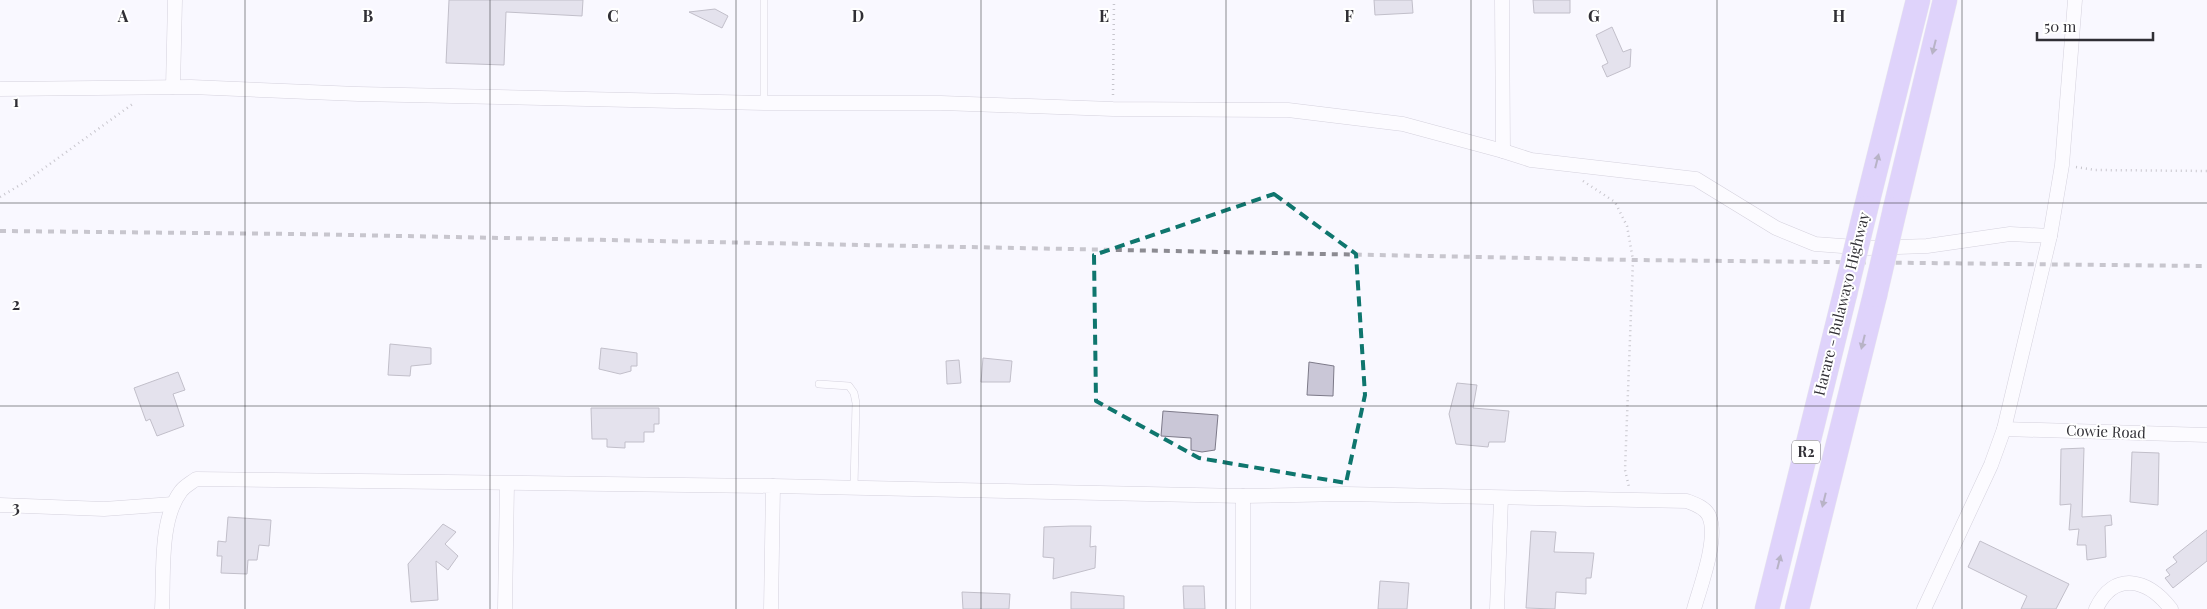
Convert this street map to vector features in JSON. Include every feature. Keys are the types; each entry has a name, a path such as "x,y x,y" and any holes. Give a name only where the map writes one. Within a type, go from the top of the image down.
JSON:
{"highway":[{"name":"Harare - Bulawayo Highway","path":"1767,609 1918,0"},
{"name":"Harare - Bulawayo Highway","path":"1797,609 1946,0"}],"street":[{"path":"173,87 175,0"},
{"path":"1502,0 1503,151"},
{"path":"1924,609 1987,473 2004,429 2050,236 2062,165 2075,0"},
{"path":"0,89 173,87 764,103 941,103 1113,109 1288,110 1403,124 1531,160 1696,180 1776,228 1804,241 1822,245 1869,248 1927,246 2010,234 2050,236"},
{"name":"Cowie Road","path":"2004,429 2207,435"},
{"path":"162,609 166,524 173,504 182,490 196,479 773,486 1242,496 1346,494 1687,501 1701,507 1709,515 1710,540 1708,558 1694,609"},
{"path":"505,609 507,484"},
{"path":"771,609 773,486"},
{"path":"1242,496 1243,609"},
{"path":"1497,609 1501,498"},
{"path":"0,505 104,509 173,504"},
{"path":"2096,609 2108,589 2124,583 2132,583 2155,594 2171,609"}],"lane":[{"path":"764,0 764,103"},
{"path":"819,384 849,386 854,393 856,403 854,488"}],"path":[{"path":"1113,109 1114,0"},
{"path":"0,196 25,182 155,88"},
{"path":"1564,163 1591,188 1615,202 1627,226 1633,260 1625,470 1632,499"},
{"path":"2062,165 2095,170 2207,170"}],"highlighted area":[{"path":"1274,194 1356,254 1365,395 1346,483 1199,458 1096,401 1094,255"}],"building":[{"path":"449,0 583,0 582,16 506,12 504,65 446,63"},
{"path":"1374,0 1412,0 1413,13 1375,15"},
{"path":"1533,0 1570,0 1570,13 1534,13"},
{"path":"715,9 728,16 722,28 689,12"},
{"path":"1612,27 1623,52 1631,49 1630,67 1607,77 1602,66 1608,63 1596,35"},
{"path":"390,344 431,348 431,364 411,366 410,376 388,375"},
{"path":"601,348 637,353 637,366 631,366 631,371 620,374 599,369"},
{"path":"983,358 1012,361 1010,382 981,382"},
{"path":"959,360 961,383 947,384 946,361"},
{"path":"1309,362 1334,366 1333,396 1307,395"},
{"path":"178,372 185,390 173,394 184,426 157,436 150,419 146,421 134,388"},
{"path":"1457,383 1477,385 1473,408 1509,411 1505,442 1489,442 1488,447 1456,444 1449,414"},
{"path":"591,408 659,408 659,424 654,424 654,432 644,432 644,442 625,442 625,448 607,447 607,439 592,439"},
{"path":"1163,411 1218,415 1215,450 1202,452 1191,450 1191,438 1161,436"},
{"path":"2084,448 2082,517 2111,515 2112,525 2105,526 2106,557 2087,560 2086,545 2077,545 2079,529 2069,530 2071,504 2060,505 2061,449"},
{"path":"2132,452 2159,453 2158,505 2130,502"},
{"path":"228,517 271,520 269,546 259,545 257,560 248,560 247,574 221,573 222,556 217,556 218,541 226,542"},
{"path":"443,524 456,532 445,544 458,556 448,570 436,561 438,600 411,602 408,564"},
{"path":"1091,526 1090,547 1096,546 1095,568 1053,579 1054,558 1043,557 1044,527"},
{"path":"2207,530 2207,561 2173,588 2165,578 2170,575 2166,570 2177,562 2173,557"},
{"path":"1531,531 1556,532 1554,552 1594,553 1591,578 1586,578 1586,594 1556,592 1555,609 1526,608"},
{"path":"1980,541 2069,584 2056,609 2021,609 2027,596 1968,567"},
{"path":"1380,581 1409,583 1407,609 1378,609"},
{"path":"1183,586 1204,586 1205,609 1184,609"},
{"path":"962,592 1010,594 1009,609 963,609"},
{"path":"1071,592 1124,596 1124,609 1071,609"}],"railway":[{"path":"0,231 299,234 1633,260 2207,266"}]}
